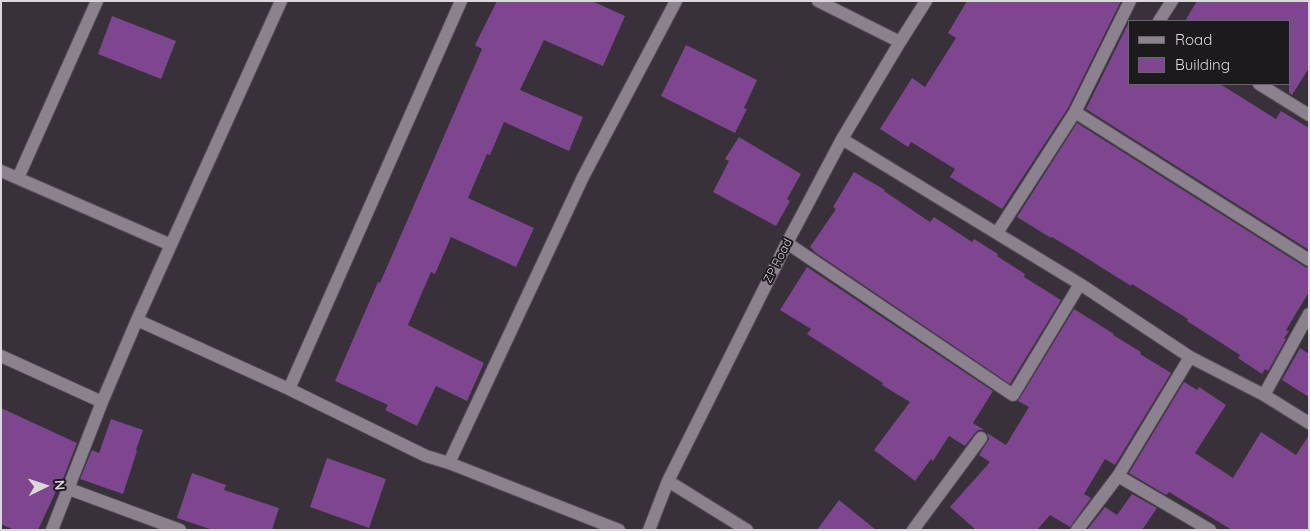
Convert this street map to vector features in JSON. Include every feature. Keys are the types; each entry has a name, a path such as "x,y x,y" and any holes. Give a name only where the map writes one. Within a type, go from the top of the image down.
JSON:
{"street":[{"path":"18,178 97,1"},
{"path":"52,530 102,402 281,1"},
{"path":"289,389 461,1"},
{"path":"448,462 583,177 676,1"},
{"path":"818,1 900,42"},
{"name":"ZP Road","path":"649,530 668,481 787,243 842,139 926,1"},
{"path":"997,233 1075,112 1130,1"},
{"path":"1160,20 1171,2"},
{"path":"1261,85 1308,111"},
{"path":"1075,112 1309,260"},
{"path":"842,139 1080,284 1190,356 1264,395 1309,423"},
{"path":"1,171 171,245"},
{"path":"787,243 1013,395 1080,284"},
{"path":"1264,395 1309,314"},
{"path":"138,320 289,389 426,456 448,462 619,530"},
{"path":"1,356 102,402"},
{"path":"1077,530 1118,476 1190,356"},
{"path":"913,530 981,438"},
{"path":"1118,476 1210,530"},
{"path":"668,481 747,530"},
{"path":"69,489 180,530"}],"building":[{"path":"497,1 592,1 625,16 603,66 544,40 520,90 583,117 569,151 504,122 490,155 487,154 468,198 534,228 516,267 451,237 435,274 431,272 408,325 484,363 467,401 436,386 417,426 385,410 388,405 335,381 482,49 475,45"},
{"path":"967,1 1121,1 1068,108 1002,209 950,177 955,169 911,142 908,147 880,129 912,78 925,87 956,38 948,33"},
{"path":"1197,1 1309,1 1309,68 1292,95 1289,93 1290,20 1186,20"},
{"path":"112,16 176,41 161,79 98,54"},
{"path":"1128,24 1128,85 1222,85 1276,119 1281,111 1309,128 1309,250 1086,109"},
{"path":"686,45 757,80 744,108 747,109 735,133 661,96"},
{"path":"1077,123 1309,268 1309,292 1286,330 1289,331 1284,338 1286,339 1268,371 1265,369 1262,374 1238,358 1240,355 1187,321 1188,319 1017,217"},
{"path":"739,137 801,174 787,199 790,201 776,226 713,192 729,161 725,159"},
{"path":"854,172 885,190 930,222 934,217 972,242 974,239 1025,274 1024,277 1061,300 1010,384 816,253 810,247 836,209 833,207"},
{"path":"807,267 993,391 973,423 984,430 978,430 965,446 949,436 933,461 931,459 915,481 874,450 910,402 807,334 811,329 780,310"},
{"path":"1074,309 1171,373 1115,465 1105,459 1084,494 1091,498 1070,527 1050,515 1037,530 976,530 950,507 990,462 979,455 989,439 987,433 1006,445 1029,407 1018,401"},
{"path":"1300,348 1309,354 1309,397 1282,380"},
{"path":"1184,382 1197,390 1199,387 1226,405 1195,453 1233,478 1261,432 1296,455 1309,435 1309,530 1232,530 1169,492 1166,495 1129,473"},
{"path":"1,408 77,443 65,474 38,530 14,530 1,524"},
{"path":"111,419 143,430 123,494 80,479 92,450 99,453"},
{"path":"327,458 386,479 369,528 310,507"},
{"path":"192,473 226,485 224,490 279,508 272,530 213,530 177,518"},
{"path":"1132,494 1157,508 1142,530 1087,530 1105,507 1117,515"},
{"path":"839,500 876,530 817,530"}]}
